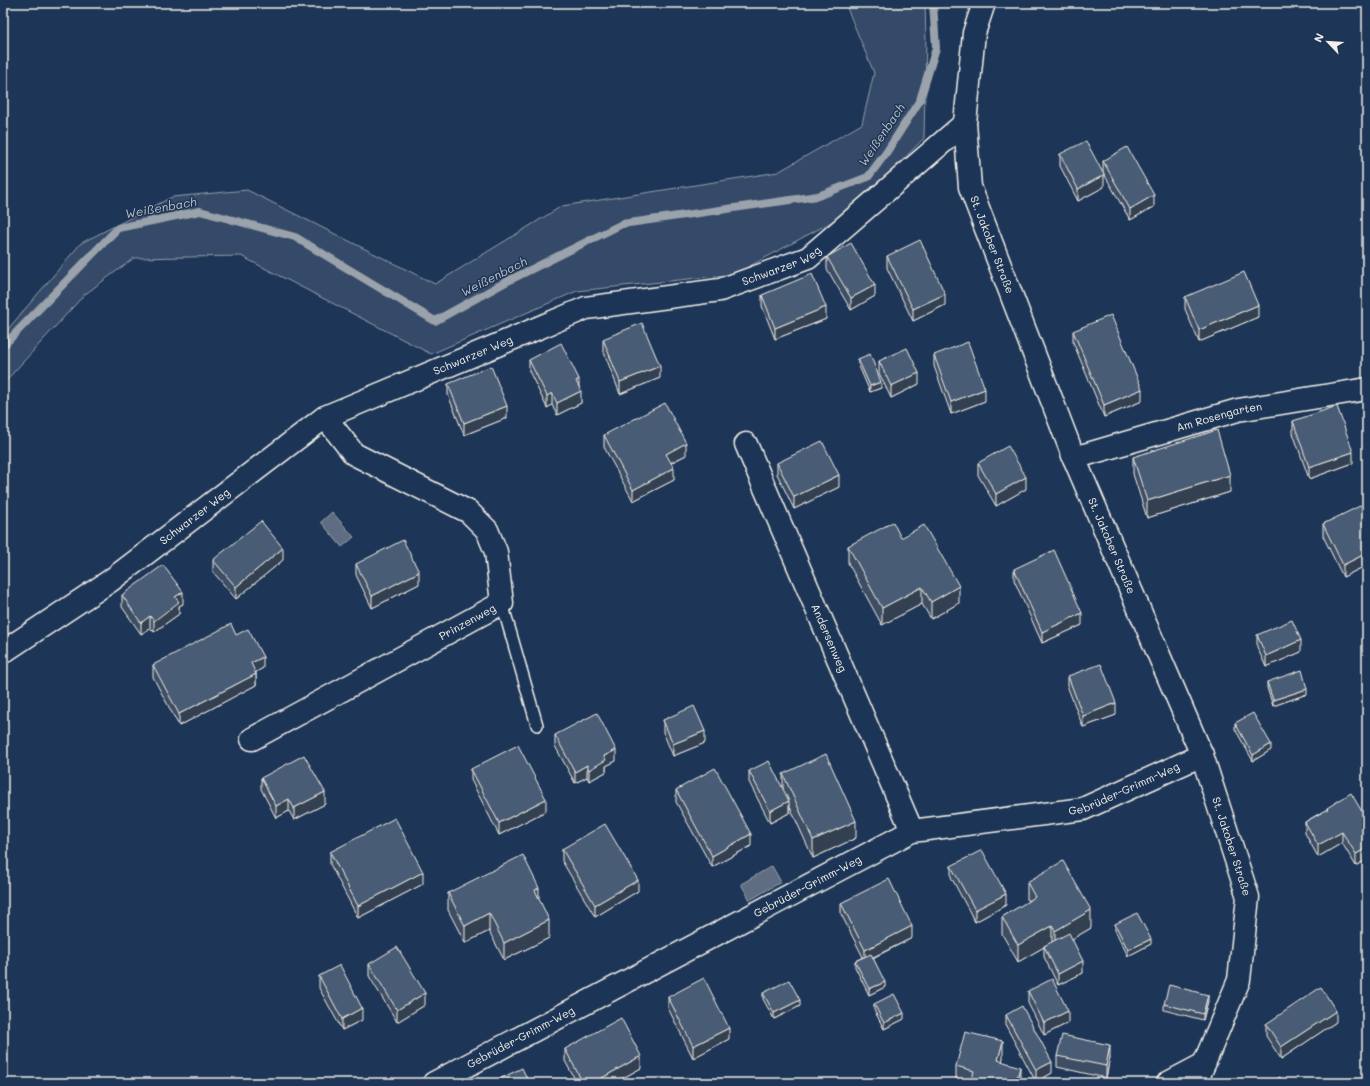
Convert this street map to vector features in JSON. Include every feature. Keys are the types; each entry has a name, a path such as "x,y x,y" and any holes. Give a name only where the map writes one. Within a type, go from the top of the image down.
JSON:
{"street":[{"name":"St. Jakober Straße","path":"984,3 974,33 965,123 970,187 1074,458 1202,755 1248,897 1238,980 1200,1073"},
{"name":"Schwarzer Weg","path":"3,652 110,581 325,417 586,308 720,290 808,258 965,123"},
{"name":"Am Rosengarten","path":"1074,458 1238,410 1367,389"},
{"name":"Prinzenweg","path":"252,739 502,603 496,552 487,530 474,516 469,512 354,454 325,417"},
{"name":"Andersenweg","path":"746,444 912,831"},
{"name":"Gebrüder-Grimm-Weg","path":"434,1083 912,831 1083,809 1202,755"},
{"path":"1168,1083 1200,1073"}],"lane":[{"path":"502,603 537,725"}],"shaded area":[{"path":"845,3 925,3 926,39 924,138 854,210 735,274 577,291 431,354 241,256 134,258 84,295 3,384 3,335 81,243 172,197 247,190 435,284 562,206 778,172 862,124 874,73"},
{"path":"332,512 354,537 342,547 321,522"},
{"path":"772,866 781,882 750,900 741,884"}],"building":[{"path":"1086,141 1104,175 1078,189 1060,154"},
{"path":"1127,147 1154,195 1130,209 1103,161"},
{"path":"920,240 945,294 913,309 887,256"},
{"path":"851,243 875,285 851,298 827,257"},
{"path":"1244,272 1258,305 1199,330 1185,297"},
{"path":"812,274 826,307 775,328 762,295"},
{"path":"1111,315 1142,389 1104,405 1073,331"},
{"path":"642,323 660,366 620,382 603,339"},
{"path":"968,342 985,389 951,402 934,355"},
{"path":"561,343 579,379 576,381 581,391 557,403 552,393 547,396 529,360"},
{"path":"907,348 919,373 891,386 879,361"},
{"path":"870,354 881,382 870,386 858,359"},
{"path":"491,366 507,406 464,423 448,384"},
{"path":"665,403 686,443 666,454 674,468 633,490 604,435"},
{"path":"1337,406 1353,452 1309,467 1293,421"},
{"path":"1217,430 1230,475 1147,501 1133,457"},
{"path":"822,441 839,475 794,497 777,463"},
{"path":"1008,446 1026,477 996,494 978,463"},
{"path":"1366,503 1367,553 1343,565 1323,524"},
{"path":"261,521 283,548 236,587 213,560"},
{"path":"893,522 901,538 924,525 959,586 931,602 922,587 882,608 848,546"},
{"path":"403,540 419,572 372,596 356,564"},
{"path":"1054,550 1082,613 1042,632 1014,569"},
{"path":"163,565 183,592 175,597 179,602 154,621 150,616 141,623 122,595"},
{"path":"1292,620 1301,640 1266,656 1257,635"},
{"path":"231,624 236,635 248,629 263,657 251,663 256,674 179,714 153,665"},
{"path":"1101,664 1116,703 1083,716 1068,676"},
{"path":"1302,670 1307,689 1273,700 1267,682"},
{"path":"694,706 705,731 673,744 663,720"},
{"path":"597,713 616,750 604,756 606,760 589,770 587,765 575,772 555,735"},
{"path":"1253,713 1271,744 1253,755 1235,723"},
{"path":"518,745 546,799 499,823 471,769"},
{"path":"826,754 856,821 813,840 783,774"},
{"path":"304,755 325,792 294,808 289,799 276,806 261,778"},
{"path":"769,761 789,801 770,811 749,771"},
{"path":"715,768 751,834 712,856 676,790"},
{"path":"1351,793 1367,820 1367,848 1356,854 1342,832 1318,845 1305,822 1328,809 1327,808"},
{"path":"395,818 423,872 358,906 330,852"},
{"path":"605,824 638,880 595,905 562,849"},
{"path":"982,850 1006,894 975,910 951,866"},
{"path":"523,855 539,888 535,890 549,920 504,943 489,913 465,926 448,893"},
{"path":"1063,861 1091,910 1055,931 1052,926 1018,945 1002,917 1035,897 1027,882"},
{"path":"889,879 912,926 865,950 841,903"},
{"path":"1137,913 1151,939 1128,950 1115,924"},
{"path":"1069,933 1083,961 1058,974 1044,946"},
{"path":"397,947 425,993 397,1010 369,964"},
{"path":"871,954 885,982 869,989 855,961"},
{"path":"340,965 362,1008 342,1019 319,976"},
{"path":"704,978 729,1028 693,1046 668,997"},
{"path":"1052,979 1068,1011 1044,1023 1028,991"},
{"path":"789,980 800,1000 774,1013 763,993"},
{"path":"1169,985 1208,995 1203,1014 1164,1004"},
{"path":"1321,987 1336,1011 1281,1047 1266,1024"},
{"path":"894,994 904,1013 884,1023 874,1004"},
{"path":"1022,1006 1052,1062 1036,1070 1006,1015"},
{"path":"621,1018 641,1056 593,1083 583,1083 565,1049"},
{"path":"965,1032 1003,1041 998,1060 1020,1067 1016,1083 971,1083 974,1071 956,1066"},
{"path":"1062,1035 1110,1045 1106,1066 1057,1056"},
{"path":"522,1068 529,1083 491,1083"},
{"path":"1280,1077 1284,1083 1271,1083"}],"waterway":[{"name":"Weißenbach","path":"3,346 118,228 200,211 295,237 435,321 504,283 622,224 818,196 868,177 886,153 920,100 936,48 933,3"}]}
